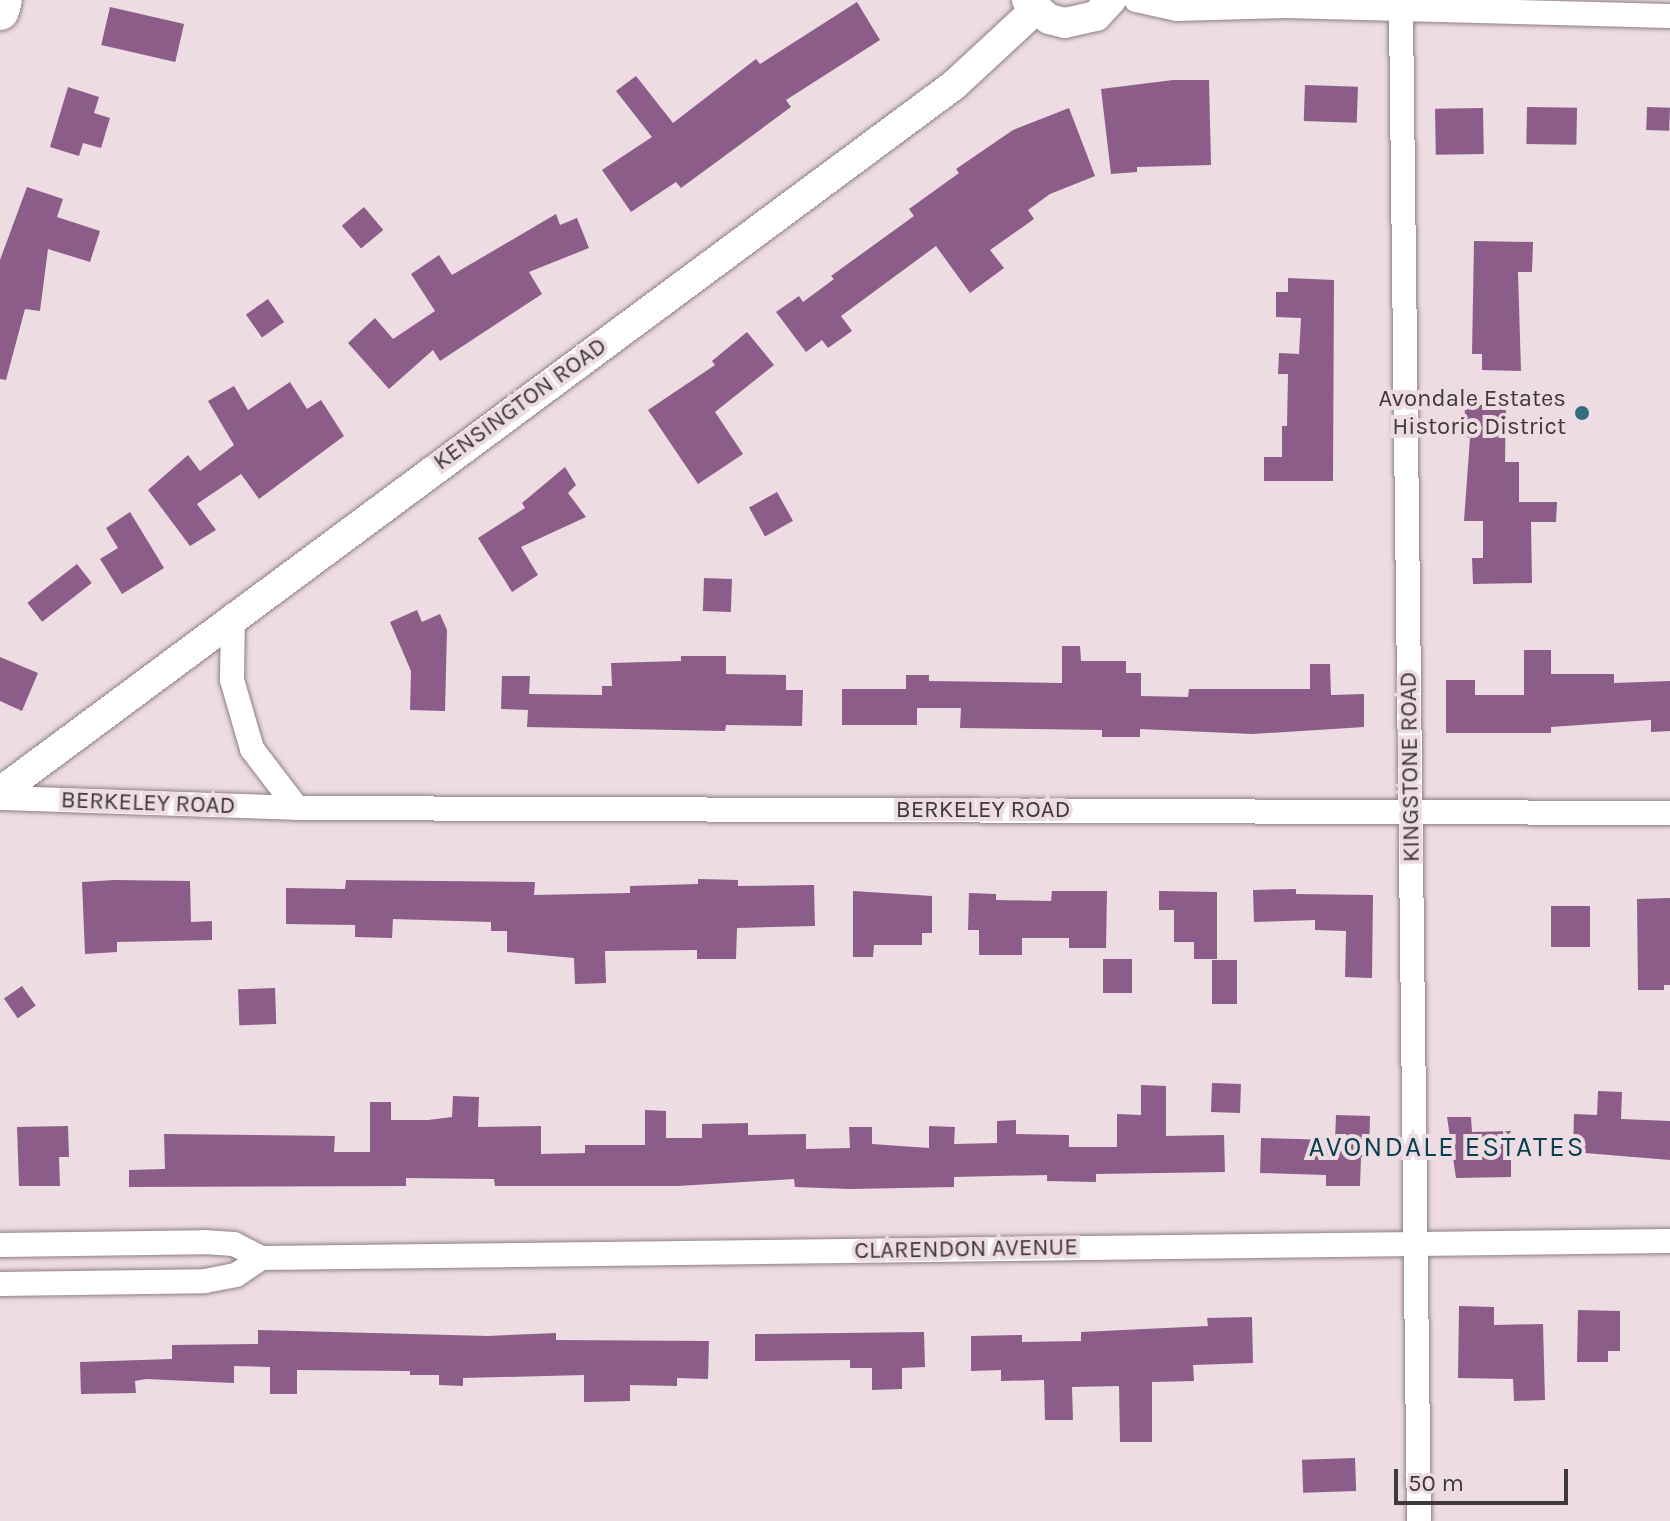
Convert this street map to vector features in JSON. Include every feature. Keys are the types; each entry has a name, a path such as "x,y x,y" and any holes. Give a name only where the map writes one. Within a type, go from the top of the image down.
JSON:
{"main road":[{"path":"0,11 3,0"}],"street":[{"path":"1031,5 1049,19 1081,22 1111,0"},
{"path":"1136,0 1177,9 1285,6 1401,12 1670,16"},
{"name":"KENSINGTON ROAD","path":"0,795 233,615 954,85 1031,5"},
{"name":"KINGSTONE ROAD","path":"1401,12 1413,1244 1419,1521"},
{"path":"233,615 232,680 252,749 297,808"},
{"name":"BERKELEY ROAD","path":"0,795 297,808 1670,813"},
{"name":"CLARENDON AVENUE","path":"0,1245 204,1242 234,1244 261,1258 1670,1241"},
{"name":"CLARENDON AVENUE","path":"0,1284 205,1281 236,1275 261,1258"}],"building":[{"path":"857,2 880,40 786,100 791,107 681,188 676,182 631,212 602,170 652,137 616,91 636,76 673,123 756,59 760,64"},
{"path":"110,7 184,24 175,62 101,45"},
{"path":"1173,80 1209,80 1211,165 1137,167 1137,172 1111,174 1101,89"},
{"path":"1305,85 1358,87 1357,123 1304,121"},
{"path":"68,87 99,97 94,113 110,118 101,148 83,143 79,156 50,147"},
{"path":"1527,107 1577,108 1576,145 1526,144"},
{"path":"1647,107 1670,108 1669,131 1646,130"},
{"path":"1069,108 1095,176 1050,194 1028,210 1034,219 990,250 1004,268 970,293 936,246 841,316 852,331 828,348 822,340 806,352 776,312 799,296 803,302 834,279 831,276 914,216 909,209 959,173 956,169 1013,130"},
{"path":"1483,108 1484,154 1436,155 1435,109"},
{"path":"27,187 63,199 57,217 100,231 90,262 48,249 40,311 25,309 6,380 0,379 0,260"},
{"path":"364,207 383,230 361,249 342,226"},
{"path":"556,214 560,225 577,218 589,248 529,272 542,294 440,361 433,350 389,389 348,343 375,318 393,339 435,311 411,274 439,255 452,275"},
{"path":"1474,241 1533,242 1532,272 1518,272 1521,371 1482,370 1482,354 1472,354"},
{"path":"1288,278 1334,280 1333,481 1264,481 1264,457 1282,457 1282,426 1287,426 1288,374 1278,374 1279,353 1299,354 1301,318 1276,317 1276,292 1288,292"},
{"path":"268,299 284,322 262,337 246,314"},
{"path":"747,332 774,365 715,412 743,454 698,484 648,410 715,365 712,361"},
{"path":"290,382 307,409 321,400 344,436 259,499 241,474 197,504 216,530 190,546 148,490 188,455 200,471 234,445 208,401 234,386 248,410"},
{"path":"1465,405 1506,405 1505,462 1519,462 1519,502 1557,502 1556,522 1531,522 1532,583 1473,584 1472,558 1483,558 1483,521 1464,521 1470,438 1464,437"},
{"path":"565,467 576,485 568,493 586,517 521,547 538,575 512,592 478,538 525,508 522,503"},
{"path":"777,492 793,521 765,536 749,508"},
{"path":"130,512 164,568 122,594 100,559 118,548 106,528"},
{"path":"77,564 92,583 42,622 27,603"},
{"path":"704,578 732,579 731,612 703,611"},
{"path":"417,610 422,622 440,614 447,630 445,711 410,710 411,671 390,622"},
{"path":"1062,646 1080,646 1081,661 1126,661 1126,673 1141,673 1141,696 1188,697 1189,689 1310,689 1310,664 1330,664 1331,695 1364,694 1364,727 1252,734 1140,729 1140,737 1102,737 1102,730 960,728 961,708 917,708 917,725 842,725 842,689 906,689 906,675 929,675 929,681 1062,683"},
{"path":"1524,650 1551,650 1551,674 1614,674 1614,683 1670,681 1670,731 1651,732 1651,720 1551,727 1551,733 1446,733 1446,680 1475,680 1475,695 1524,695"},
{"path":"681,656 726,656 726,674 786,675 786,690 803,690 802,726 726,725 725,731 527,727 528,710 501,709 502,676 530,676 529,694 602,695 602,686 612,686 611,663 681,661"},
{"path":"0,657 38,673 22,711 0,701"},
{"path":"698,879 738,880 738,886 814,885 815,926 737,928 736,959 697,959 697,950 605,951 606,983 575,984 574,958 507,952 507,931 491,931 491,922 393,919 392,938 355,937 355,925 286,924 286,888 345,889 346,880 535,882 534,895 630,893 630,886 698,884"},
{"path":"190,881 191,922 212,921 212,940 117,942 117,952 85,954 82,882"},
{"path":"1296,889 1296,894 1373,895 1372,978 1345,977 1346,931 1315,930 1315,920 1254,922 1253,890"},
{"path":"853,891 932,896 932,933 922,933 922,945 874,945 873,957 853,957"},
{"path":"1052,891 1107,891 1106,948 1069,948 1069,938 1022,938 1022,955 979,955 979,930 968,930 969,893 996,894 996,900 1051,901"},
{"path":"1159,891 1217,892 1217,959 1194,959 1194,942 1174,942 1174,910 1159,910"},
{"path":"1670,898 1670,985 1664,985 1664,990 1638,990 1637,899"},
{"path":"1551,906 1590,906 1590,947 1551,947"},
{"path":"1103,959 1132,959 1132,993 1103,993"},
{"path":"1212,960 1237,960 1237,1004 1212,1004"},
{"path":"22,986 36,1006 18,1018 4,999"},
{"path":"275,988 276,1024 239,1025 238,989"},
{"path":"1212,1083 1241,1084 1240,1113 1211,1112"},
{"path":"1141,1085 1166,1086 1166,1136 1224,1135 1225,1172 1096,1174 1096,1182 1047,1181 1047,1175 954,1177 954,1187 850,1189 795,1187 794,1179 678,1186 495,1186 494,1179 406,1178 406,1186 129,1187 129,1170 165,1169 164,1134 335,1136 334,1152 370,1152 370,1102 391,1102 391,1120 428,1120 452,1117 453,1096 479,1097 478,1127 541,1126 541,1154 585,1153 585,1145 645,1145 645,1110 666,1111 666,1138 702,1138 702,1124 748,1123 748,1135 806,1134 806,1149 850,1148 849,1127 872,1127 872,1144 929,1148 929,1126 955,1127 954,1144 997,1143 997,1121 1016,1120 1016,1134 1069,1135 1069,1147 1117,1147 1117,1114 1141,1115"},
{"path":"1598,1091 1622,1092 1621,1119 1670,1121 1670,1160 1573,1152 1574,1114 1597,1115"},
{"path":"1336,1115 1370,1116 1369,1157 1361,1157 1360,1186 1326,1186 1326,1175 1260,1173 1261,1138 1335,1140"},
{"path":"1447,1117 1471,1117 1472,1132 1511,1131 1511,1177 1456,1178"},
{"path":"68,1126 69,1157 59,1157 60,1186 19,1186 17,1127"},
{"path":"1459,1306 1494,1307 1494,1325 1543,1324 1545,1400 1514,1401 1513,1379 1458,1378"},
{"path":"1578,1310 1620,1311 1620,1351 1608,1351 1608,1362 1577,1362"},
{"path":"1252,1317 1253,1363 1193,1365 1194,1381 1152,1382 1152,1442 1120,1442 1119,1386 1072,1387 1073,1420 1045,1420 1044,1380 1001,1381 1001,1370 971,1371 971,1336 1022,1335 1022,1342 1081,1341 1081,1332 1208,1326 1207,1318"},
{"path":"258,1330 488,1336 556,1333 556,1340 709,1341 708,1379 677,1378 677,1386 630,1385 630,1401 584,1402 584,1375 463,1378 463,1386 439,1385 439,1375 410,1375 410,1371 297,1370 297,1394 270,1394 270,1367 234,1366 234,1383 146,1379 135,1381 136,1393 81,1394 80,1362 172,1359 172,1345 258,1344"},
{"path":"924,1332 925,1367 902,1368 902,1389 872,1390 872,1368 850,1368 850,1360 755,1361 755,1334"},
{"path":"1355,1458 1356,1491 1303,1493 1302,1460"}],"place":[{"name":"Avondale Estates Historic District","path":"1582,413"}],"district":[{"name":"AVONDALE ESTATES","path":"1447,1147"}]}
